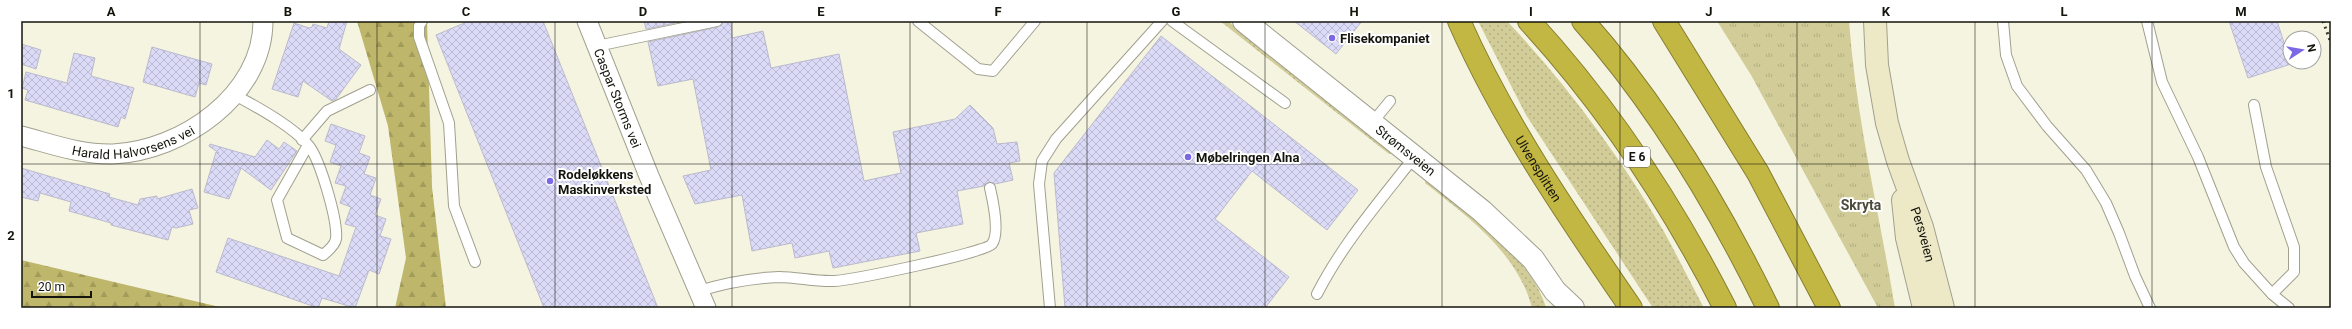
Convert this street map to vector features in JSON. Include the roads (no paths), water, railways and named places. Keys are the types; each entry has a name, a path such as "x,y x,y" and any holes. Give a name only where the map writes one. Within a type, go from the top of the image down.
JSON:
{"highway":[{"name":"E 6","path":"1529,21 1582,82 1626,140 1666,202 1725,308"},
{"path":"1583,21 1636,87 1680,151 1703,188 1768,308"},
{"path":"1664,21 1758,173 1829,308"},
{"name":"Ulvensplitten","path":"1462,27 1489,83 1527,149 1631,308"}],"main road":[{"name":"Persveien","path":"1875,21 1877,65 1888,123 1898,161 1922,227 1943,308"},
{"name":"Persveien","path":"1898,161 1907,238 1924,308"}],"street":[{"name":"Harald Halvorsens vei","path":"21,136 73,151 96,154 118,154 156,146 178,137 214,114 248,77 258,56 263,35 263,21"},
{"name":"Caspar Storms vei","path":"587,21 655,191 706,308"},
{"name":"Strømsveien","path":"1244,21 1415,156 1506,232 1534,259 1555,300 1573,308"}],"lane":[{"path":"422,21 419,26 419,37 450,123 454,206 475,262"},
{"path":"597,46 716,21"},
{"path":"918,21 978,69 993,71 1035,21"},
{"path":"1050,308 1039,184 1042,160 1056,139 1162,21"},
{"path":"1172,21 1285,103"},
{"path":"2003,21 2006,55 2017,86 2047,126 2086,170 2106,203 2119,233 2134,276 2150,308"},
{"path":"2147,21 2162,82 2198,157 2234,247 2244,263 2272,294 2289,308"},
{"path":"233,94 285,125 305,142 320,167 334,219 336,240 330,250 323,255 287,238 277,200 305,142 328,111 370,90"},
{"path":"1372,123 1390,101"},
{"path":"2254,105 2266,167 2294,246 2294,272 2272,294"},
{"path":"1317,294 1332,264 1355,232 1415,156"},
{"path":"699,291 733,281 780,277 834,281 880,274 967,255 988,248 995,237 994,210 990,188"}],"railway":[{"path":"2323,21 2331,43"}],"place":[{"name":"Flisekompaniet","path":"1332,38"},
{"name":"Møbelringen Alna","path":"1188,157"},
{"name":"Rodeløkkens Maskinverksted","path":"550,181"}],"district":[{"name":"Skryta","path":"1861,205"}]}
